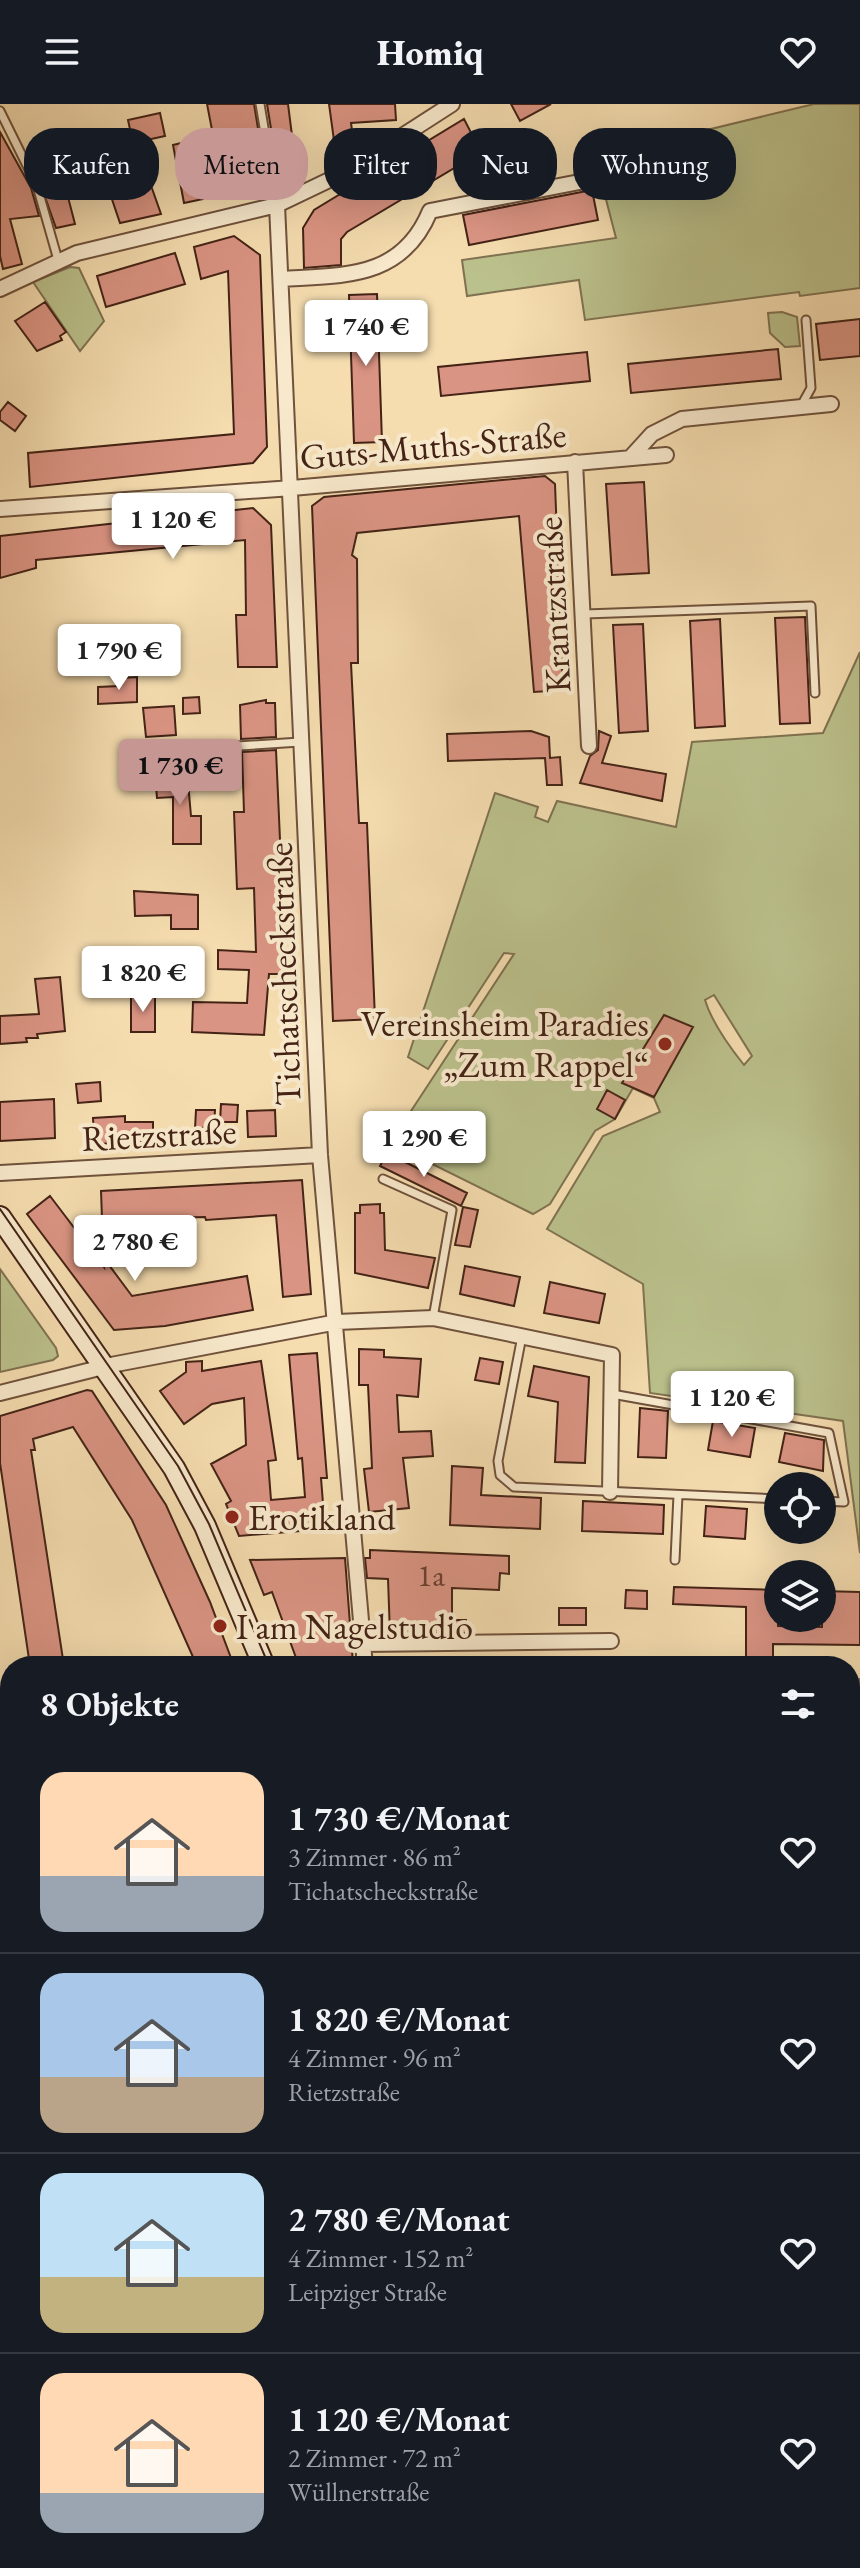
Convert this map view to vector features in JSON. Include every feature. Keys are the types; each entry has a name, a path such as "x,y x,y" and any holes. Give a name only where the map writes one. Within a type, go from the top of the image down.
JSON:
{"main road":[{"path":"0,1217 174,1468 205,1526 260,1656"}],"street":[{"path":"0,289 58,260 277,205 348,171 452,104"},
{"path":"282,279 361,275 399,254 419,236 430,211 573,183"},
{"name":"Tichatscheckstraße","path":"277,205 320,1155 364,1656"},
{"path":"631,457 652,434 682,419 831,404"},
{"name":"Guts-Muths-Straße","path":"0,509 292,488 666,455"},
{"name":"Krantzstraße","path":"575,462 585,614 589,746"},
{"name":"Rietzstraße","path":"0,1173 320,1155"},
{"path":"0,1393 106,1366 337,1322 433,1318 612,1355 610,1492"},
{"path":"363,1644 611,1641"}],"lane":[{"path":"260,104 277,205"},
{"path":"0,111 37,186 58,260"},
{"path":"800,408 811,388 806,320"},
{"path":"585,614 811,606 815,693"},
{"path":"181,756 201,754 208,748 303,742"},
{"path":"383,1179 452,1210 433,1318"},
{"path":"522,1336 498,1461 500,1475 514,1487 764,1498"},
{"path":"612,1394 829,1433 844,1502 836,1502"},
{"path":"675,1560 678,1495"}],"green space":[{"path":"814,104 860,104 860,288 800,296 799,292 585,320 579,280 467,296 462,260 616,238 606,200 736,200 736,128 715,128"},
{"path":"70,267 79,268 104,321 80,351 33,282"},
{"path":"782,312 797,317 800,346 785,347 770,333 768,313"},
{"path":"860,652 860,1553 843,1421 650,1393 643,1284 547,1229 603,1136 660,1112 654,1098 633,1088 615,1119 595,1131 550,1204 533,1214 390,1143 514,954 504,953 428,1069 408,1057 495,793 538,807 535,817 548,822 557,801 676,827 692,742 823,733","holes":["714,995 752,1056 744,1065 721,1034 705,1000"]},
{"path":"0,1269 56,1348 58,1356 53,1360 0,1372"}],"building":[{"path":"207,104 254,104 258,128 212,128"},
{"path":"267,104 288,104 291,128 271,128"},
{"path":"329,104 395,104 396,120 351,123 352,128 332,128"},
{"path":"511,104 551,104 520,121"},
{"path":"160,113 165,136 159,137 159,128 130,128 128,120"},
{"path":"464,119 469,128 453,128 453,169 437,178 437,135"},
{"path":"0,132 24,175 24,200 34,200 39,216 10,219 22,264 3,269 0,256"},
{"path":"573,194 573,200 594,200 598,220 469,245 463,215 540,200 557,200 557,197"},
{"path":"46,200 69,200 75,224 56,228"},
{"path":"112,200 156,200 161,214 120,223"},
{"path":"330,200 401,200 347,232 341,239 341,265 304,268 303,228 314,210"},
{"path":"234,236 260,255 267,447 253,463 30,487 28,453 234,434 228,271 201,279 194,247"},
{"path":"175,253 185,284 106,307 97,276"},
{"path":"377,294 382,442 354,443 349,295"},
{"path":"45,302 66,332 60,336 62,340 37,351 15,321"},
{"path":"860,319 860,356 820,360 816,324"},
{"path":"778,349 781,379 631,393 628,364"},
{"path":"587,352 590,381 441,396 438,367"},
{"path":"8,402 26,416 15,431 0,420 0,412"},
{"path":"545,476 555,484 563,690 534,692 519,516 357,533 352,555 357,559 358,663 351,663 359,823 367,823 375,1019 333,1021 312,506 324,497"},
{"path":"644,482 649,573 612,575 606,484"},
{"path":"253,508 271,525 277,667 238,667 236,615 246,615 245,540 36,560 36,568 0,578 0,536"},
{"path":"805,617 810,723 780,724 775,618"},
{"path":"720,619 725,726 695,728 690,621"},
{"path":"643,624 648,731 619,733 613,625"},
{"path":"137,677 137,702 98,704 98,687 119,686 119,678"},
{"path":"199,697 200,713 183,714 183,698"},
{"path":"266,700 266,703 275,703 276,737 241,739 240,705"},
{"path":"174,706 176,735 146,737 143,708"},
{"path":"531,731 549,737 550,758 560,757 562,785 547,785 545,758 448,761 447,734"},
{"path":"599,731 611,736 602,763 666,774 662,801 580,783 590,756 598,750"},
{"path":"276,750 286,974 269,974 264,1035 192,1032 193,1002 247,1003 249,970 218,969 218,950 256,952 254,888 237,889 234,812 244,812 242,752"},
{"path":"187,771 191,816 201,816 201,844 173,844 173,797 157,798 155,774"},
{"path":"134,891 198,895 198,929 171,929 171,915 135,916"},
{"path":"60,977 65,1031 37,1034 38,1038 26,1038 27,1042 0,1044 0,1016 39,1014 35,979"},
{"path":"131,997 155,997 155,1032 131,1032"},
{"name":"Vereinsheim Paradies „Zum Rappel“","path":"664,1015 693,1027 654,1097 622,1083"},
{"path":"100,1082 101,1101 78,1103 76,1084"},
{"path":"607,1090 625,1100 615,1119 597,1109"},
{"path":"54,1099 55,1138 0,1141 0,1102"},
{"path":"221,1104 238,1105 237,1122 220,1122"},
{"path":"196,1110 215,1110 214,1126 195,1129"},
{"path":"275,1110 276,1136 248,1137 247,1111"},
{"path":"125,1116 125,1122 153,1122 153,1142 94,1144 93,1118"},
{"path":"387,1153 467,1193 461,1206 380,1166"},
{"path":"302,1180 311,1294 283,1297 276,1215 206,1220 205,1217 102,1219 101,1191"},
{"path":"50,1196 104,1267 103,1257 132,1296 247,1276 253,1310 165,1326 114,1330 27,1214"},
{"path":"380,1204 380,1213 384,1213 385,1250 435,1258 428,1288 355,1273 355,1213 360,1213 360,1205"},
{"path":"463,1207 478,1210 470,1247 455,1245"},
{"path":"465,1266 520,1277 514,1306 460,1294"},
{"path":"550,1282 605,1294 599,1323 544,1313"},
{"path":"359,1349 384,1350 384,1357 421,1359 418,1397 397,1395 399,1432 431,1431 433,1456 403,1458 409,1508 369,1512 364,1469 372,1468 368,1385 359,1385"},
{"path":"317,1353 327,1478 321,1478 325,1529 239,1536 226,1504 231,1501 211,1464 246,1445 244,1398 212,1404 184,1424 160,1391 186,1372 186,1362 202,1361 202,1371 261,1361 276,1460 268,1461 271,1500 305,1497 302,1458 298,1459 289,1355"},
{"path":"480,1358 503,1362 499,1384 475,1380"},
{"path":"534,1366 589,1377 585,1463 555,1462 558,1402 528,1396"},
{"path":"92,1391 166,1505 210,1602 230,1656 193,1656 132,1520 73,1427 33,1439 35,1450 31,1450 62,1656 29,1656 0,1463 0,1416"},
{"path":"640,1408 668,1411 666,1458 638,1457"},
{"path":"713,1421 755,1428 750,1457 708,1450"},
{"path":"785,1433 824,1440 823,1471 779,1462"},
{"path":"452,1466 483,1468 481,1495 541,1498 540,1529 450,1525"},
{"path":"583,1501 664,1505 663,1534 582,1531"},
{"path":"706,1506 747,1509 745,1539 704,1536"},
{"path":"370,1550 509,1556 509,1574 500,1573 499,1590 452,1588 452,1620 466,1620 467,1633 390,1634 388,1579 367,1578 365,1558 370,1558"},
{"path":"345,1558 352,1656 295,1656 272,1592 264,1595 250,1560"},
{"path":"674,1587 764,1590 764,1632 836,1632 836,1591 860,1592 860,1645 773,1644 773,1656 746,1656 746,1607 673,1604"},
{"path":"626,1590 647,1591 647,1609 625,1608"},
{"path":"559,1608 586,1608 586,1625 559,1625"}],"tram line":[{"path":"0,1209 178,1466 209,1524 265,1656"}],"place":[{"name":"Vereinsheim Paradies „Zum Rappel“","path":"665,1044"},
{"name":"Erotikland","path":"232,1517"},
{"name":"I am Nagelstudio","path":"220,1626"}]}
